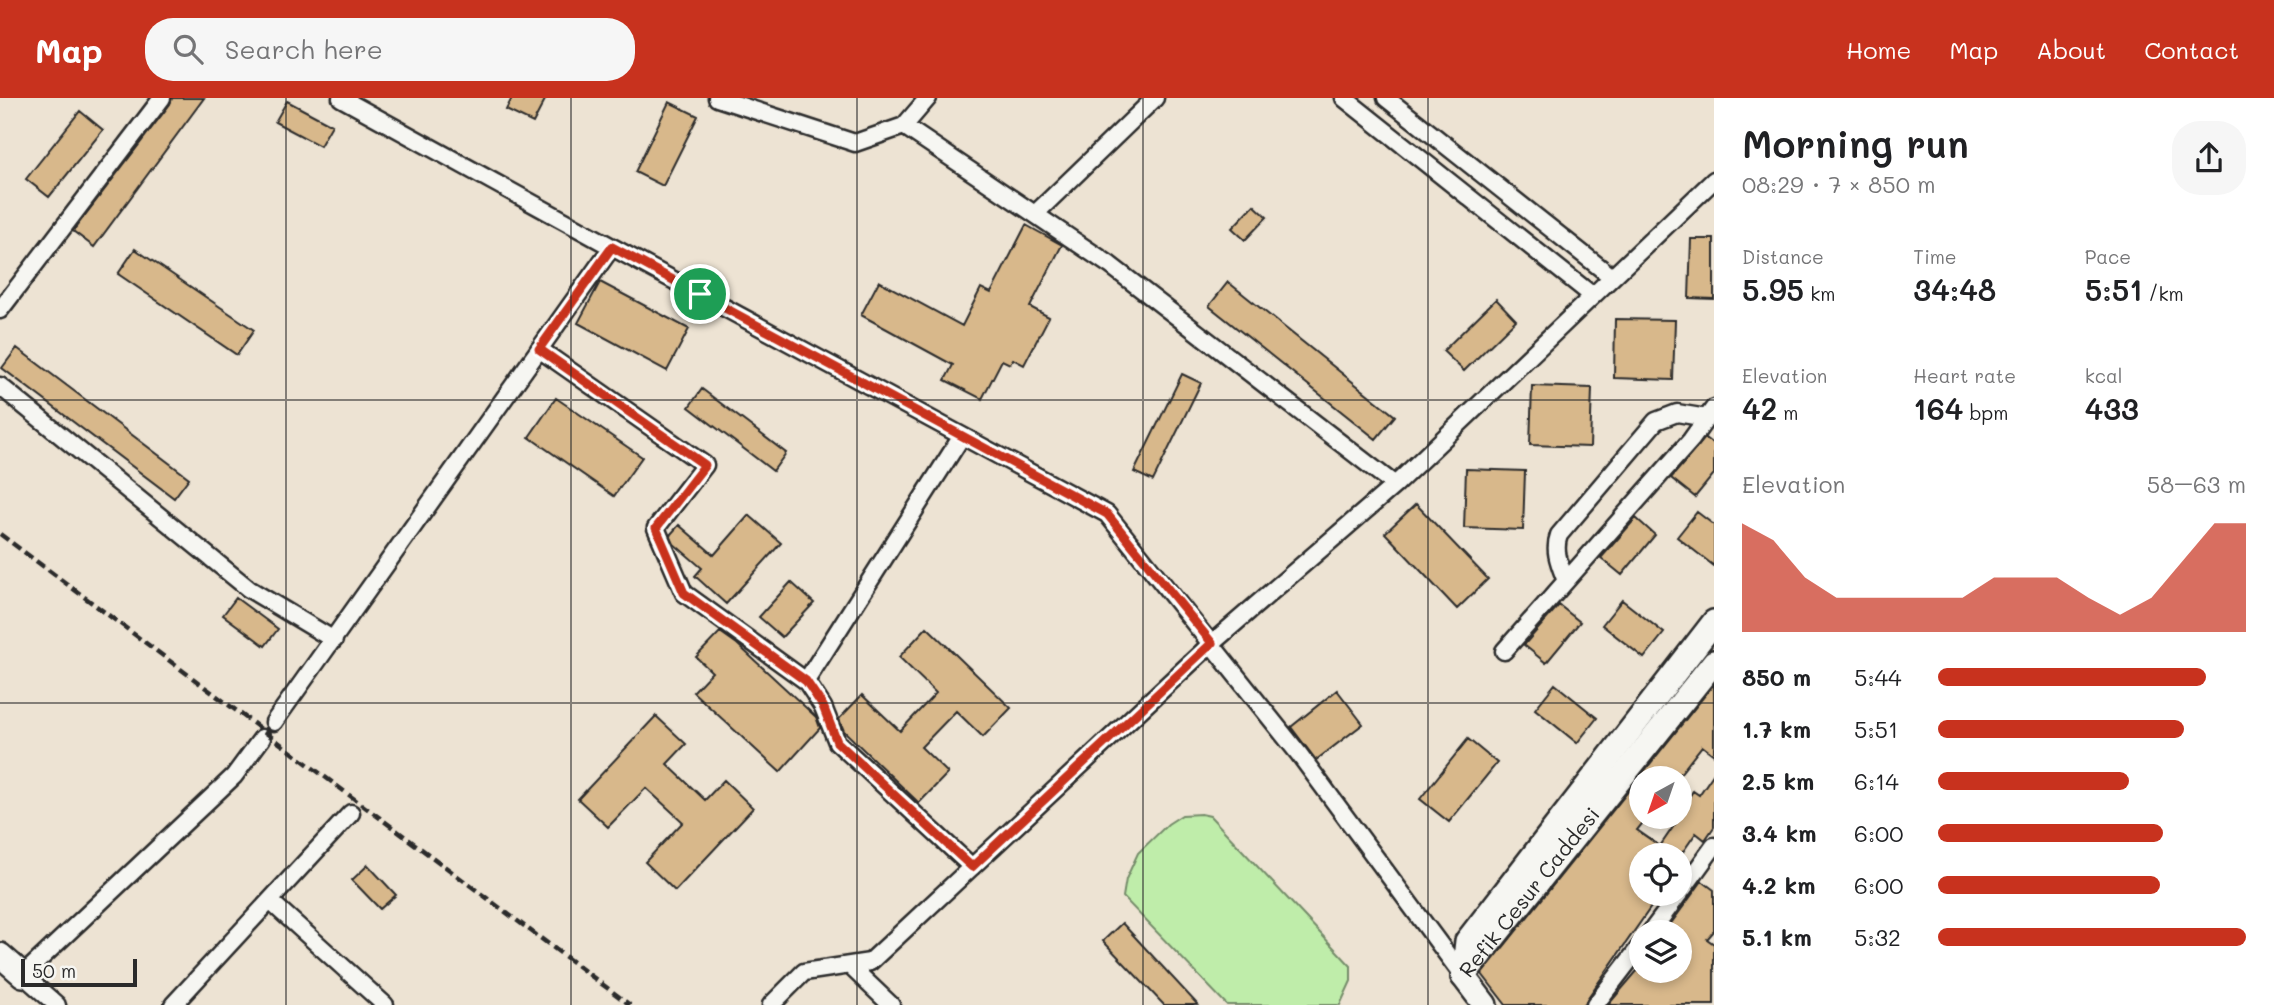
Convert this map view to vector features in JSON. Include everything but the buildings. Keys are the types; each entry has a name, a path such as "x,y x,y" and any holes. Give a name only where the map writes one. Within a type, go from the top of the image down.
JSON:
{"street":[{"path":"0,310 162,98"},
{"path":"341,98 1107,514 1299,754 1485,1005"},
{"path":"717,98 855,143 904,126 928,98"},
{"path":"1035,214 1154,98"},
{"path":"1345,98 1592,296"},
{"path":"1386,98 1612,277"},
{"path":"904,126 1111,265 1395,485"},
{"path":"771,1005 804,972 870,962 1212,643 1395,485 1714,180"},
{"path":"274,722 612,247"},
{"path":"539,349 705,465 656,528 684,593 806,681 823,706 837,742 972,867"},
{"path":"0,386 249,589 334,640"},
{"path":"1504,651 1691,440 1710,413"},
{"path":"1566,581 1557,555 1556,543 1559,535 1656,421 1677,414 1710,413"},
{"path":"806,681 962,436"},
{"name":"Refik Cesur Caddesi","path":"1464,976 1467,941 1714,622"},
{"name":"Refik Cesur Caddesi","path":"1464,976 1714,662"},
{"path":"23,975 234,776 262,738"},
{"path":"173,1005 351,813"},
{"path":"1692,884 1708,870 1714,846"},
{"path":"270,901 385,1005"},
{"path":"1660,920 1671,906"},
{"path":"0,955 57,1005"},
{"path":"1595,1005 1629,961"},
{"path":"849,965 891,1005"}],"green space":[{"path":"1182,815 1210,816 1351,966 1351,981 1340,1005 1227,1005 1123,897 1126,879 1138,853 1168,824"}],"railway":[{"path":"0,534 630,1005"}],"route":[{"path":"612,247 700,294 1107,514 1212,643 972,867 837,742 823,706 806,681 684,593 656,528 705,465 539,349 612,247"}]}
